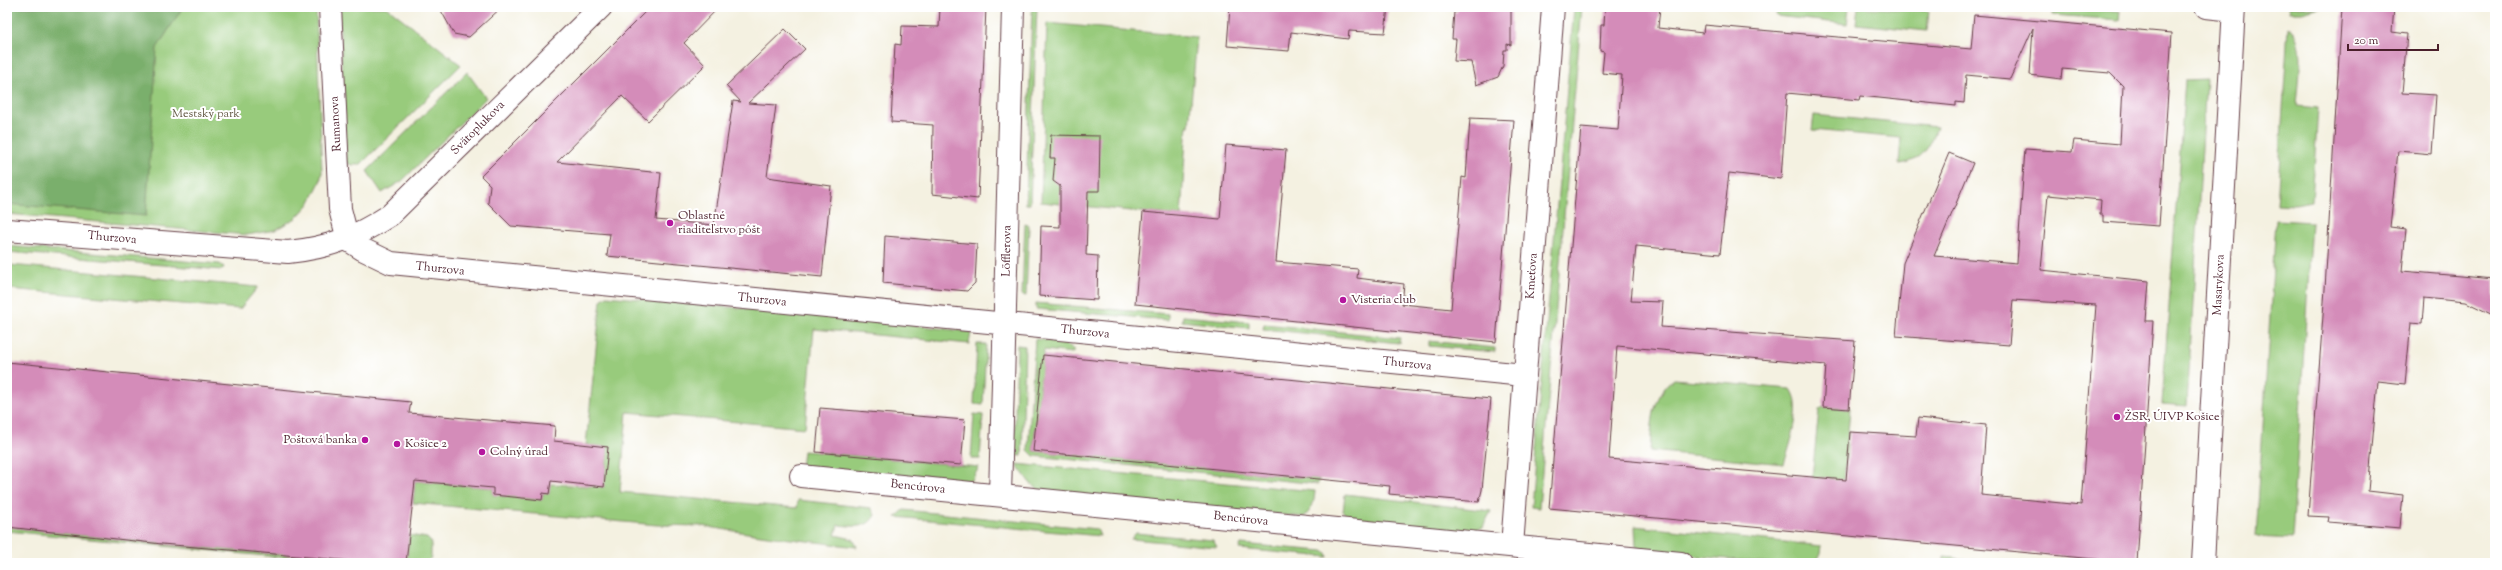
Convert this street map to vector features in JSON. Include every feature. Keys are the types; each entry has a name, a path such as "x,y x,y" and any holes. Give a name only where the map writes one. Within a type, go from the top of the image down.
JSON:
{"street":[{"name":"Rumanova","path":"330,7 340,209 348,240"},
{"name":"Svätoplukova","path":"348,240 390,215 601,7"},
{"name":"Löfflerova","path":"1000,495 1013,7"},
{"name":"Kmeťova","path":"1512,546 1553,7"},
{"path":"2206,7 2234,8"},
{"name":"Masarykova","path":"2203,563 2234,8"},
{"name":"Thurzova","path":"7,230 288,252 311,250 348,240 362,250 391,263 1524,375"},
{"name":"Bencúrova","path":"801,476 1681,563"}],"green space":[{"name":"Mestský park","path":"7,7 316,7 322,172 320,182 309,204 296,218 275,230 247,235 7,214"},
{"path":"7,7 183,7 157,48 146,216 7,204"},
{"path":"339,7 387,7 461,65 361,164 353,165 346,163"},
{"path":"1032,7 1037,7 1030,204 1026,204"},
{"path":"1574,7 1582,7 1539,508 1531,507"},
{"path":"1777,7 1849,7 1847,24 1776,16"},
{"path":"1858,7 1929,11 1927,31 1856,24"},
{"path":"2053,7 2120,11 2119,20 2053,15"},
{"path":"2290,7 2321,7 2302,12 2289,12"},
{"path":"1047,23 1197,37 1189,126 1187,126 1181,216 1041,202"},
{"path":"2288,27 2294,33 2298,41 2300,75 2297,106 2318,108 2312,202 2295,205 2277,204"},
{"path":"467,72 486,98 402,181 382,193 367,171"},
{"path":"2206,79 2187,406 2162,404 2185,80"},
{"path":"1814,115 1937,127 1928,147 1919,157 1907,163 1899,164 1901,138 1812,130"},
{"path":"2276,220 2312,222 2292,539 2256,537"},
{"path":"1025,224 1029,225 1026,296 1022,295"},
{"path":"7,246 220,264 224,267 222,270 7,252"},
{"path":"10,265 258,287 240,309 9,289"},
{"path":"607,296 880,321 971,332 969,344 814,329 805,428 627,412 620,492 797,508 798,500 871,508 875,515 868,523 859,526 838,525 835,535 853,539 857,547 701,526 657,525 413,503 415,481 493,488 493,495 542,500 543,493 549,494 550,484 604,487 608,447 586,445 601,300"},
{"path":"1036,303 1168,314 1168,320 1036,309"},
{"path":"1183,316 1249,322 1249,328 1182,321"},
{"path":"1264,324 1400,338 1399,343 1263,329"},
{"path":"1035,339 1063,342 1075,351 1072,353 1044,350 1033,451 1319,479 1318,484 1034,456 1028,450"},
{"path":"1429,341 1495,348 1495,352 1429,346"},
{"path":"977,344 986,344 983,405 974,404"},
{"path":"1017,345 1025,346 1022,456 1014,455"},
{"path":"1674,379 1791,389 1795,396 1796,405 1795,426 1784,464 1650,451 1652,421 1657,403 1666,386"},
{"path":"1823,407 1850,409 1844,480 1812,477 1819,410"},
{"path":"974,414 983,415 980,459 971,459"},
{"path":"803,451 979,467 972,480 959,482 801,468"},
{"path":"1016,464 1315,491 1315,495 1311,508 1304,517 1042,492 1030,483"},
{"path":"1345,494 1491,511 1483,527 1469,534 1352,521 1343,512"},
{"path":"904,510 1097,529 1100,536 896,517"},
{"path":"1635,526 1822,546 1821,553 1816,563 1769,563 1645,551 1636,547"},
{"path":"7,527 162,544 375,563 339,563 7,531"},
{"path":"1136,533 1213,540 1217,547 1131,539"},
{"path":"409,535 427,538 431,542 431,558 426,563 406,563"},
{"path":"1241,544 1323,551 1327,553 1328,557 1239,549"},
{"path":"1944,557 2000,563 1944,563"},
{"path":"1392,558 1397,558 1446,563 1389,562"}],"building":[{"path":"439,7 502,7 469,37 454,34"},
{"path":"650,7 719,7 684,43 705,65 648,121 622,96 557,162 661,173 656,220 714,225 733,101 741,102 726,86 785,29 805,49 748,103 776,105 767,177 831,186 822,277 607,256 610,234 511,226 488,203 490,185 481,176"},
{"path":"940,7 986,7 978,199 932,194 933,125 891,122 895,44 901,45 902,26 939,27"},
{"path":"1230,7 1388,7 1385,33 1349,31 1348,39 1291,32 1289,51 1227,46"},
{"path":"1457,7 1511,7 1511,45 1507,44 1507,50 1504,50 1503,66 1498,77 1476,85 1471,62 1454,61 1456,39 1452,39 1454,12 1457,12"},
{"path":"1605,7 1660,7 1658,28 1703,33 1704,25 1971,49 1974,15 2172,33 2159,226 2103,222 2103,215 2100,215 2101,200 2048,195 2041,270 2149,281 2146,321 2153,321 2137,563 1549,508 1581,127 1618,130 1622,75 1602,73 1604,52 1600,51 1601,25 1604,25","holes":["2033,28 2030,75 2061,79 2062,69 2110,73 2123,86 2120,144 2074,140 2072,152 2025,149 2017,263 1934,256 1973,163 1949,153 1903,263 1896,336 2009,345 2013,300 2096,305 2081,505 1981,495 1986,425 1918,418 1916,436 1850,432 1846,480 1609,459 1617,346 1826,365 1823,407 1849,409 1855,341 1661,327 1663,302 1631,301 1636,246 1720,254 1729,173 1781,179 1787,93 1859,100 1860,96 1956,106 1956,102 1964,103 1966,75 2010,79"]},
{"path":"2342,7 2394,7 2392,32 2407,34 2402,93 2436,95 2432,154 2398,151 2390,227 2406,229 2402,271 2495,279 2495,316 2466,302 2424,298 2422,324 2411,323 2405,384 2378,381 2368,491 2403,495 2400,528 2328,522 2329,517 2308,516 2325,289"},
{"path":"1470,118 1514,120 1496,342 1135,304 1143,212 1220,219 1226,145 1286,150 1276,262 1358,269 1357,278 1404,284 1402,304 1451,309 1462,177 1466,178"},
{"path":"1051,135 1100,136 1099,191 1088,191 1086,255 1098,256 1097,300 1039,296 1041,226 1060,227 1060,186 1053,181 1055,158 1050,158"},
{"path":"885,236 977,244 975,283 967,291 883,283"},
{"path":"1043,355 1491,399 1482,490 1479,502 1389,494 1390,486 1033,451"},
{"path":"7,362 411,402 409,413 555,426 554,441 608,447 604,487 551,481 549,494 543,493 542,500 493,495 493,488 415,481 406,563 375,563 162,544 7,527"},
{"path":"820,408 965,420 961,465 816,452"}],"place":[{"name":"Oblastné riaditeľstvo pôšt","path":"670,223"},
{"name":"Visteria club","path":"1343,300"},
{"name":"ŽSR, ÚIVP Košice","path":"2117,417"},
{"name":"Poštová banka","path":"365,440"},
{"name":"Košice 2","path":"397,444"},
{"name":"Colný úrad","path":"482,452"}]}
